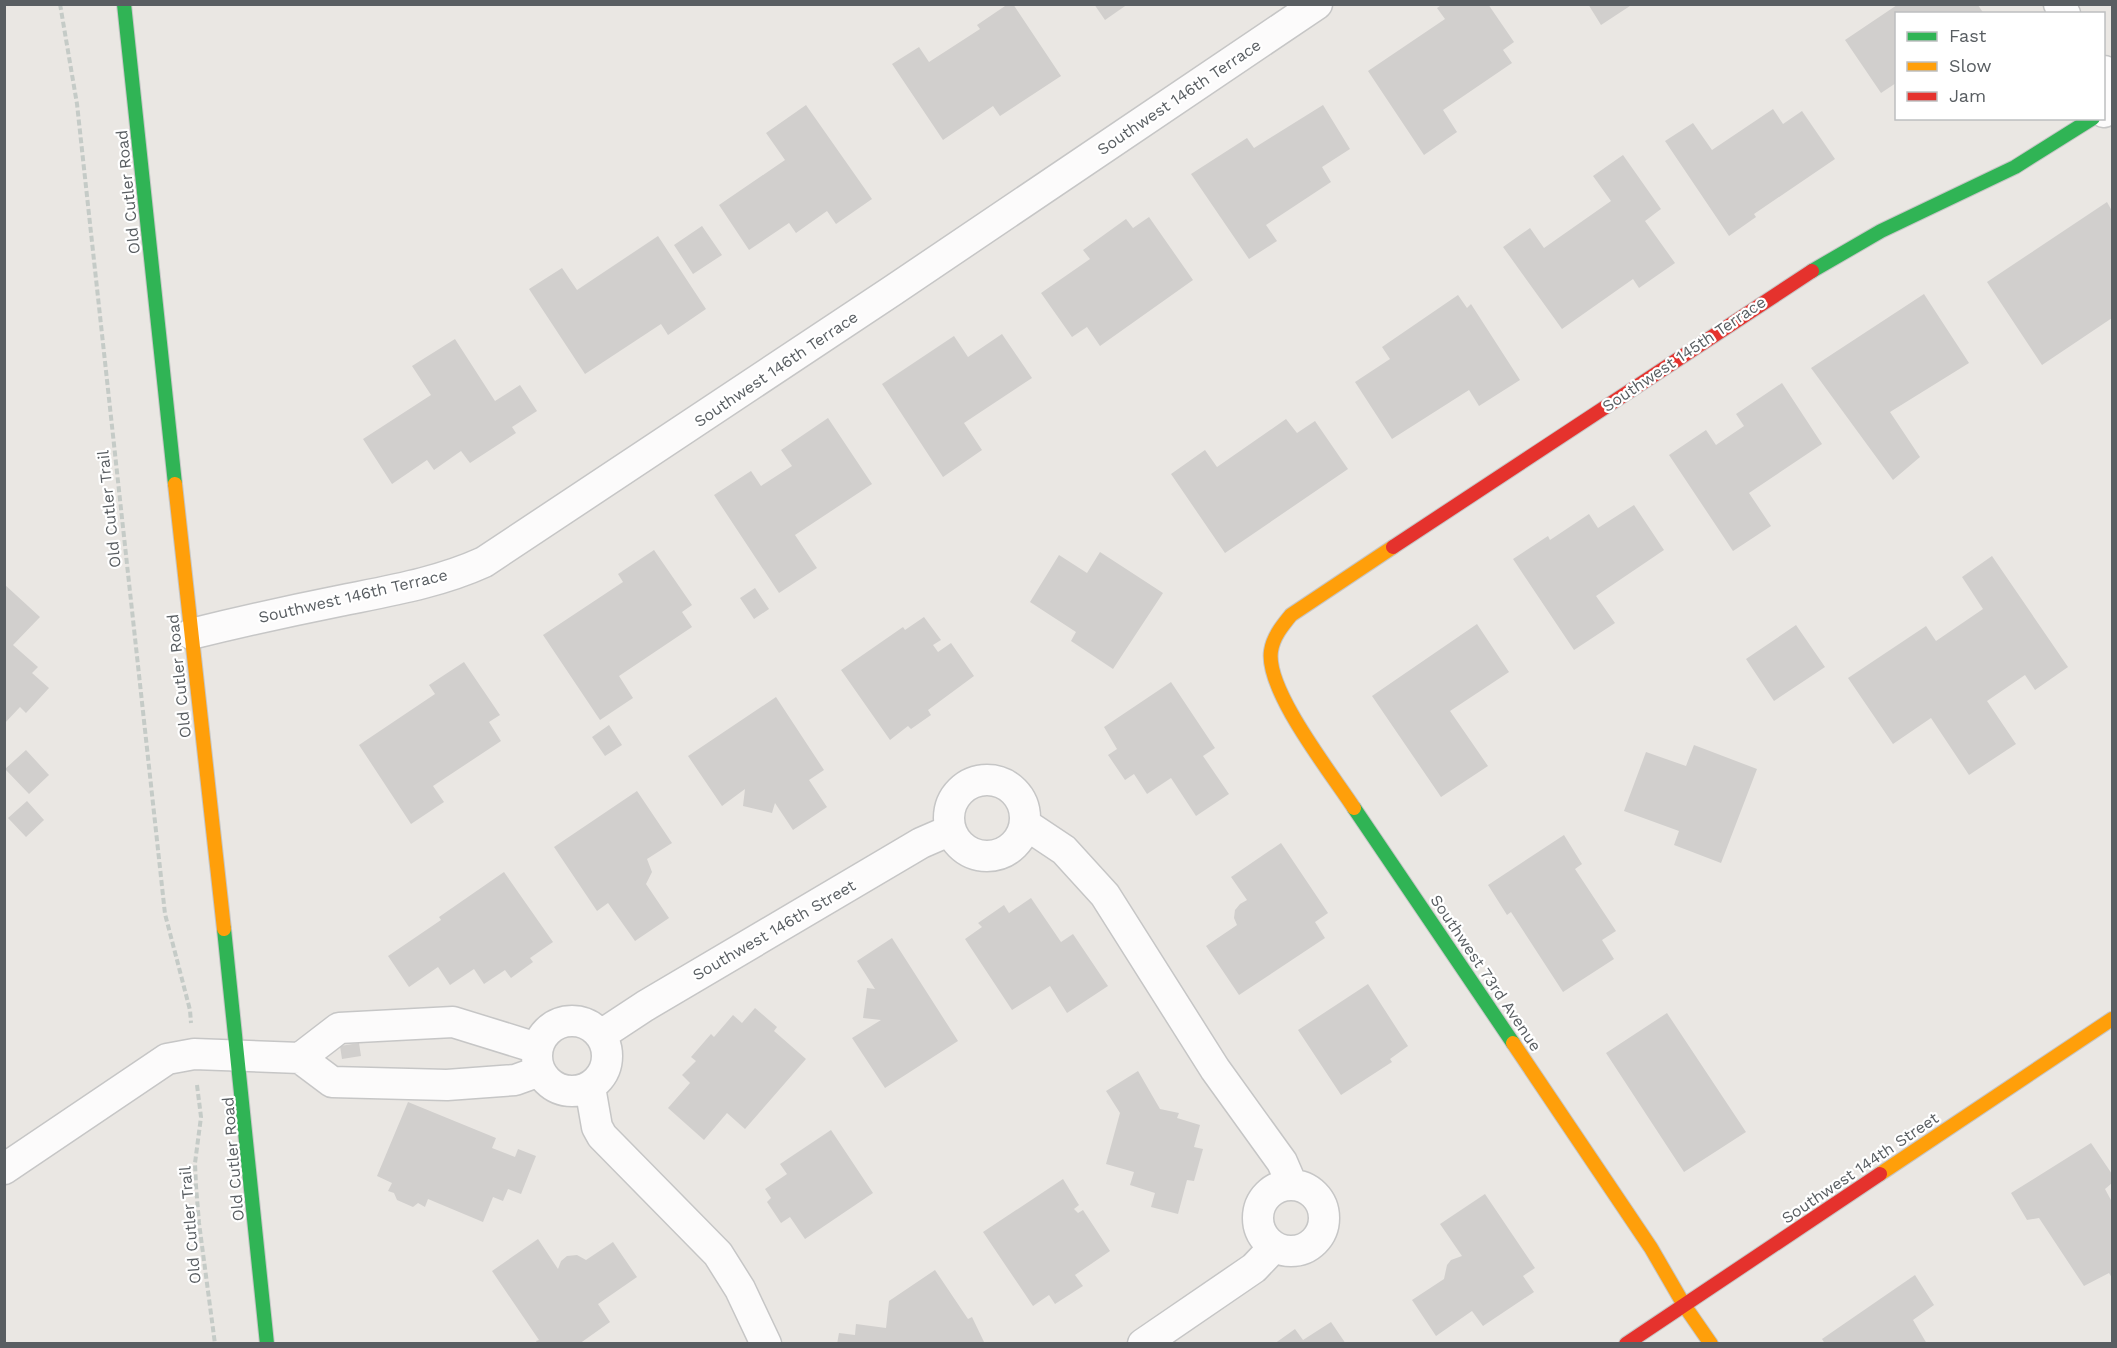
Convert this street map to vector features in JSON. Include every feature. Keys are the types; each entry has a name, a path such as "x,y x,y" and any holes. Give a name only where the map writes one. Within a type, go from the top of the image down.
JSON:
{"street":[{"name":"Old Cutler Road","path":"124,4 239,1057 267,1344"},
{"name":"Southwest 146th Terrace","path":"191,634 261,616 416,585 484,562 873,304 1317,4"},
{"name":"Southwest 145th Terrace","path":"1291,615 1801,277 1881,231 2015,167 2090,120"},
{"name":"Southwest 73rd Avenue","path":"1291,615 1278,628 1269,660 1274,682 1290,712 1652,1248 1684,1305 1711,1344"},
{"path":"978,780 991,780 1003,783 1021,800 1025,812 1025,824 1021,836 1013,846 1002,853 990,856 977,855 966,850 956,841 948,818 957,794 966,786 978,780"},
{"path":"1025,824 1064,850 1092,879 1117,912 1215,1069 1282,1162 1292,1185"},
{"name":"Southwest 146th Street","path":"601,1035 645,1006 921,843 951,830"},
{"name":"Southwest 144th Street","path":"1626,1344 2112,1019"},
{"path":"570,1020 587,1024 601,1035 606,1045 607,1063 599,1080 590,1087 578,1091 565,1091 555,1088 546,1080 538,1060 541,1038 549,1029 570,1020"},
{"path":"300,1058 339,1028 453,1022 538,1060"},
{"path":"4,1169 167,1059 194,1054 300,1058 332,1082 447,1085 515,1080 538,1060"},
{"path":"590,1087 597,1127 602,1136 718,1254 732,1274 766,1344"},
{"path":"1292,1185 1303,1187 1319,1201 1324,1222 1321,1233 1306,1248 1284,1251 1265,1240 1259,1231 1258,1209 1263,1199 1271,1191 1281,1186 1292,1185"},
{"path":"1143,1344 1254,1268 1274,1247"}],"path":[{"name":"Old Cutler Trail","path":"60,4 77,104 165,914 190,1010"},
{"name":"Old Cutler Trail","path":"199,1105 201,1117 195,1163 198,1223 215,1344"}],"building":[{"path":"1008,4 1013,4 1061,76 1000,116 993,106 943,140 892,64 919,47 929,62 980,29 977,25"},
{"path":"1094,4 1128,4 1105,20"},
{"path":"1443,4 1488,4 1514,42 1503,50 1512,63 1443,110 1457,132 1424,155 1368,71 1445,19 1437,8"},
{"path":"1588,4 1633,4 1601,25"},
{"path":"1897,5 1978,5 1983,12 1895,12 1895,84 1881,93 1845,40"},
{"path":"806,105 872,199 836,224 827,211 796,233 789,223 749,250 719,205 785,160 766,133"},
{"path":"1323,105 1350,149 1322,167 1331,182 1266,225 1277,241 1249,259 1191,174 1247,138 1254,148"},
{"path":"1773,109 1783,124 1802,111 1835,159 1754,214 1756,217 1729,236 1665,141 1693,123 1712,150"},
{"path":"1623,155 1661,209 1645,221 1675,263 1639,288 1633,279 1562,329 1503,247 1530,228 1544,248 1611,201 1593,176"},
{"path":"2107,202 2112,211 2112,318 2042,365 1987,282"},
{"path":"1149,217 1193,280 1100,346 1087,327 1072,337 1041,293 1090,259 1083,250 1126,219 1133,228"},
{"path":"702,226 722,255 693,274 674,245"},
{"path":"658,236 706,309 668,335 661,324 585,374 529,289 562,268 577,290"},
{"path":"1924,294 1969,363 1890,412 1920,457 1893,480 1811,368"},
{"path":"1458,295 1467,308 1471,304 1520,380 1479,406 1469,390 1392,439 1355,382 1390,359 1382,347"},
{"path":"1002,334 1032,378 964,423 982,450 943,477 882,384 954,336 968,357"},
{"path":"455,339 495,401 520,385 537,411 512,427 516,433 470,463 461,451 434,470 427,460 392,484 363,439 431,395 412,366"},
{"path":"1782,383 1822,444 1749,493 1771,526 1733,551 1669,455 1706,430 1716,445 1744,426 1736,414"},
{"path":"828,418 872,484 795,535 817,568 779,593 714,495 751,471 761,486 792,466 781,450"},
{"path":"1286,419 1297,433 1315,421 1348,469 1225,553 1171,474 1205,450 1217,467"},
{"path":"1634,505 1664,550 1596,596 1615,623 1574,650 1513,559 1548,536 1550,540 1589,514 1598,528"},
{"path":"654,550 692,605 682,612 692,627 619,676 633,698 600,720 543,635 623,582 618,574"},
{"path":"1100,552 1163,593 1113,669 1071,641 1076,632 1030,602 1059,555 1087,573"},
{"path":"1992,556 2068,667 2035,690 2025,675 1987,701 2016,744 1969,775 1931,718 1893,744 1848,678 1926,626 1936,641 1983,609 1962,577"},
{"path":"4,584 40,617 13,645 38,667 32,673 49,688 26,713 20,707 4,724"},
{"path":"755,588 769,609 754,619 740,598"},
{"path":"924,617 941,640 933,645 938,652 951,643 974,676 928,710 931,715 911,729 908,726 890,740 841,670 903,627 905,630"},
{"path":"1477,624 1509,672 1450,711 1488,766 1441,797 1372,696"},
{"path":"1796,625 1825,667 1774,701 1746,659"},
{"path":"464,662 500,715 489,722 501,741 433,786 444,802 411,824 359,745 435,694 429,685"},
{"path":"1171,682 1215,748 1203,756 1229,794 1196,816 1171,778 1147,794 1134,774 1125,780 1108,755 1117,749 1104,727"},
{"path":"776,697 824,770 809,780 827,807 793,830 775,803 772,813 743,806 745,789 722,806 688,756"},
{"path":"609,725 622,745 605,756 592,737"},
{"path":"1694,745 1757,769 1721,863 1674,845 1679,831 1624,811 1646,752 1686,766"},
{"path":"26,750 49,775 29,794 5,769"},
{"path":"637,791 672,843 647,859 652,872 646,884 669,918 635,941 608,903 597,911 554,847"},
{"path":"27,801 44,820 26,837 8,818"},
{"path":"1564,835 1582,864 1575,869 1616,931 1602,940 1614,959 1563,992 1511,912 1507,915 1488,885"},
{"path":"1281,843 1328,913 1315,922 1325,938 1239,995 1206,946 1237,925 1234,918 1235,910 1247,900 1231,877"},
{"path":"504,872 553,942 530,958 533,962 511,978 505,970 484,984 474,969 450,985 438,967 409,987 388,956 441,920 439,917"},
{"path":"1031,898 1061,942 1073,934 1108,986 1067,1013 1050,986 1012,1010 965,939 982,927 978,923 1004,905 1009,913"},
{"path":"892,938 958,1041 885,1088 852,1038 881,1020 863,1018 867,988 875,989 857,961"},
{"path":"1368,984 1408,1046 1390,1059 1392,1062 1341,1095 1298,1030"},
{"path":"755,1008 777,1027 774,1031 806,1059 745,1129 727,1113 704,1140 668,1108 690,1083 682,1075 696,1061 691,1057 711,1034 714,1037 733,1015 742,1023"},
{"path":"1667,1013 1746,1132 1684,1172 1606,1053"},
{"path":"359,1043 361,1056 342,1059 340,1046"},
{"path":"1138,1071 1160,1109 1179,1113 1177,1118 1200,1125 1194,1147 1203,1149 1194,1181 1187,1180 1178,1214 1151,1207 1155,1193 1130,1185 1134,1172 1106,1164 1120,1113 1106,1091"},
{"path":"408,1102 496,1138 492,1148 515,1157 518,1149 536,1156 521,1194 508,1189 503,1201 493,1197 483,1222 428,1199 425,1207 418,1203 413,1207 397,1200 394,1193 388,1191 392,1183 377,1176"},
{"path":"831,1130 873,1193 805,1239 790,1217 781,1223 767,1202 771,1198 765,1189 787,1174 780,1164"},
{"path":"2091,1143 2112,1174 2112,1183 2105,1189 2112,1202 2112,1278 2109,1273 2084,1286 2039,1218 2027,1220 2011,1193"},
{"path":"1063,1179 1079,1205 1074,1209 1078,1213 1083,1210 1110,1251 1075,1275 1083,1286 1055,1304 1049,1295 1033,1306 983,1232"},
{"path":"1485,1194 1535,1268 1523,1276 1534,1292 1483,1326 1472,1311 1436,1336 1412,1300 1444,1279 1447,1265 1451,1260 1462,1256 1440,1224"},
{"path":"538,1239 558,1269 561,1261 567,1256 577,1255 586,1260 613,1242 637,1277 598,1304 610,1322 579,1344 538,1344 536,1341 539,1340 492,1271"},
{"path":"935,1270 968,1319 972,1317 985,1344 837,1344 839,1333 855,1335 856,1324 886,1328 889,1301"},
{"path":"1915,1275 1934,1305 1913,1320 1927,1344 1825,1344 1822,1339"},
{"path":"1331,1322 1346,1344 1274,1344 1295,1329 1303,1340"}],"traffic: fast":[{"path":"124,4 175,484"},
{"path":"1812,271 1881,231 2015,167 2090,120"},
{"path":"1354,808 1513,1043"},
{"path":"224,929 267,1344"}],"traffic: slow":[{"path":"175,484 224,929"},
{"path":"1354,808 1316,754 1289,709 1272,668 1271,651 1276,636 1291,615 1393,547"},
{"path":"1880,1174 2112,1019"},
{"path":"1513,1043 1651,1248 1684,1305 1711,1344"}],"traffic: jam":[{"path":"1393,547 1812,271"},
{"path":"1626,1344 1880,1174"}]}
